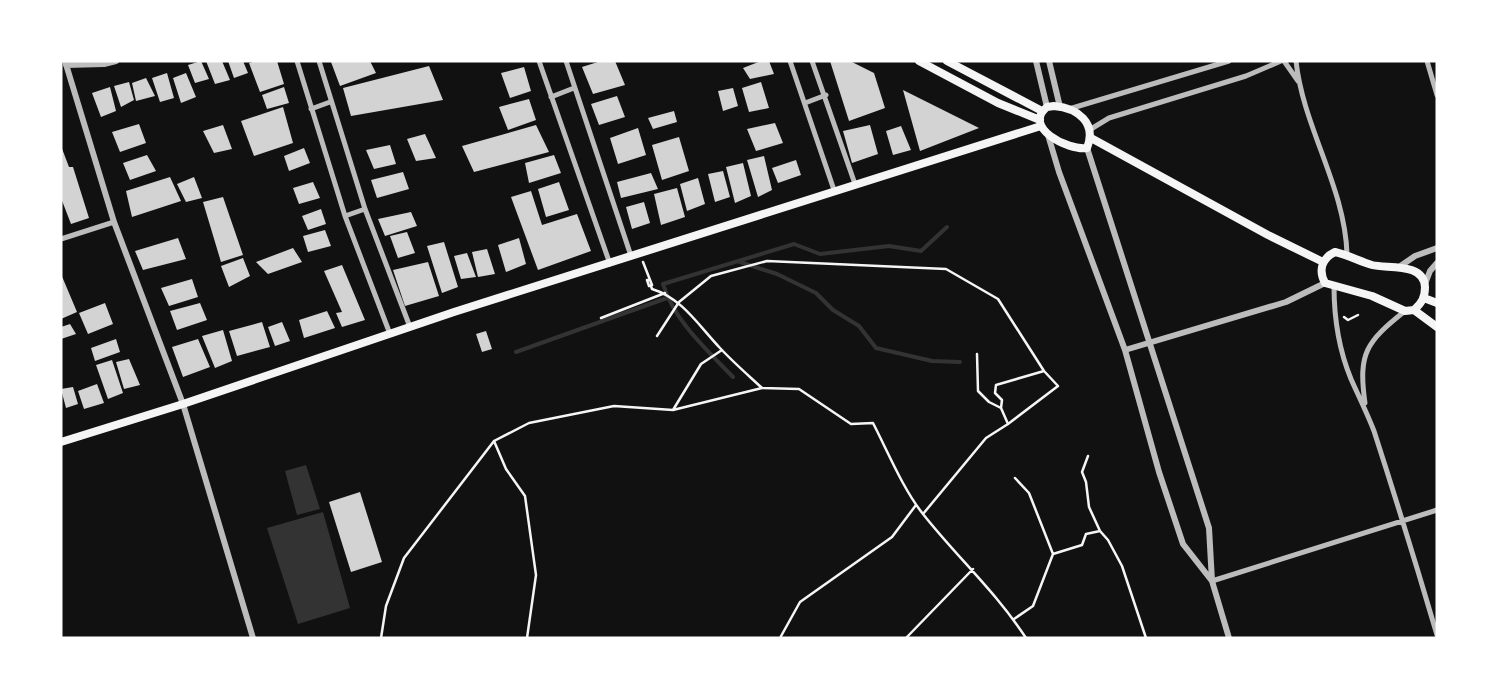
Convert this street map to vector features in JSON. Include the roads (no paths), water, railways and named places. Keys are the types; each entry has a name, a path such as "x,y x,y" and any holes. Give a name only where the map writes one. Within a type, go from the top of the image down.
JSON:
{"main road":[{"path":"919,61 1040,123 1048,135 1062,144 1079,150 1086,148 1091,133"},
{"path":"947,61 1044,109 1064,108 1086,121 1091,133 1268,235 1323,262"},
{"path":"1040,123 1044,109"},
{"path":"61,442 183,404 410,327 610,264 1040,123"},
{"path":"1414,310 1424,298 1425,284 1422,278 1415,272 1399,267 1373,265 1347,254 1335,252 1323,262 1321,270 1325,283 1372,296 1405,311 1414,310 1437,327"},
{"path":"1424,298 1437,303"}],"street":[{"path":"64,64 74,61"},
{"path":"64,64 104,64 116,61"},
{"path":"297,61 310,110 345,216 390,334"},
{"path":"319,61 330,102 365,209 410,327"},
{"path":"539,61 610,264"},
{"path":"566,61 630,256"},
{"path":"790,61 834,190"},
{"path":"812,61 826,95 855,184"},
{"path":"1036,61 1044,109"},
{"path":"1049,61 1064,108 1229,61"},
{"path":"1091,133 1109,118 1246,76 1282,61 1298,82"},
{"path":"1296,61 1298,82 1335,192 1346,239 1347,254"},
{"path":"1426,61 1437,95"},
{"path":"64,64 114,222 183,404 253,638"},
{"path":"551,97 574,88"},
{"path":"805,103 826,95"},
{"path":"310,110 330,102"},
{"path":"1048,135 1059,172 1125,350 1159,472 1183,544 1212,582"},
{"path":"1086,148 1209,528 1212,582 1229,638"},
{"path":"345,216 365,209"},
{"path":"61,239 114,222"},
{"path":"1399,267 1415,256 1437,248"},
{"path":"1425,284 1430,270 1437,263"},
{"path":"1125,350 1286,302 1325,283"},
{"path":"1334,286 1334,313 1342,351 1351,378 1366,409 1403,520 1437,635"},
{"path":"1366,409 1362,383 1363,358 1376,337 1405,311"},
{"path":"1212,582 1437,510"}],"waterway":[{"path":"733,377 683,323 668,298 663,284 794,244 820,254 889,246 921,251 947,227"},
{"path":"740,262 777,274 816,293 833,310 859,326 876,348 932,361 960,362"},
{"path":"516,352 667,298"}]}
